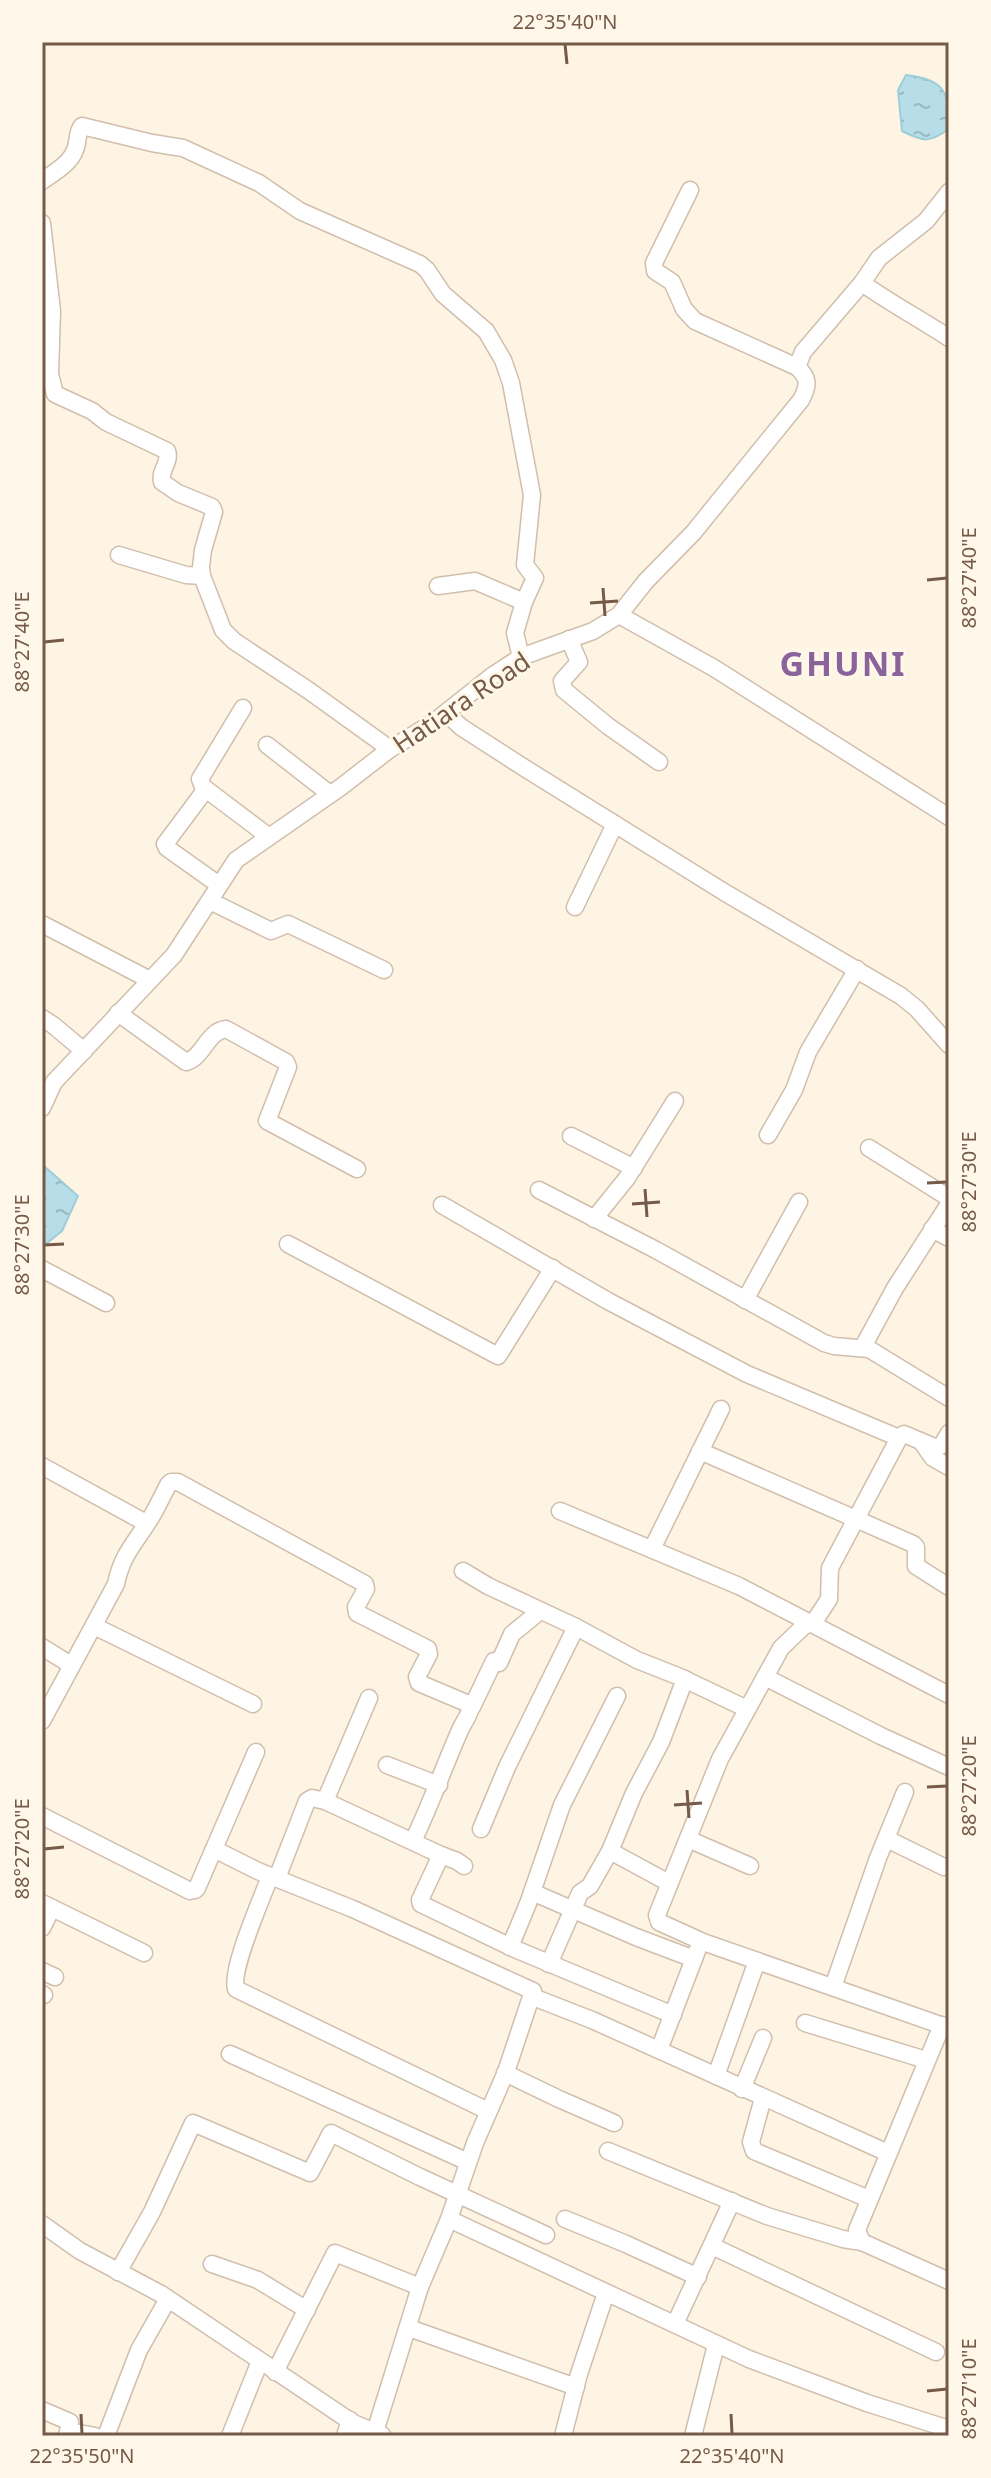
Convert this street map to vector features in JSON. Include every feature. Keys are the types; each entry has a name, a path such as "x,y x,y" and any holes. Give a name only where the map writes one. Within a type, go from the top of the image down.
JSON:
{"street":[{"path":"42,181 72,156 78,130 82,126 183,148 259,183 300,211 420,264 427,270 443,294 486,331 503,360 511,383 532,495 525,565 535,578 524,602 515,635 521,657"},
{"path":"690,190 654,263 655,271 672,282 684,309 695,321 797,367 811,341 862,283 879,258 926,221 949,192"},
{"path":"42,223 52,311 51,386 55,394 167,451 168,458 161,474 164,484 212,507 213,518 203,550 202,576 223,630 234,641 390,749"},
{"path":"862,283 949,338"},
{"name":"Hatiara Road","path":"42,1108 54,1082 174,955 236,860 521,657 593,631 619,615 646,581 702,522 801,400 808,383 805,374 797,367"},
{"path":"119,555 186,575 202,576"},
{"path":"438,586 475,581 524,602"},
{"path":"619,615 714,668 949,817"},
{"path":"569,639 579,663 562,681 564,690 659,762"},
{"path":"243,708 200,775 200,783 268,836"},
{"path":"446,713 466,731 724,892 857,969 917,1009 949,1045"},
{"path":"267,745 330,794"},
{"path":"206,789 165,844 219,885"},
{"path":"575,907 615,824"},
{"path":"210,901 271,931 288,924 384,970"},
{"path":"42,924 150,980"},
{"path":"768,1135 798,1080 808,1052 857,969"},
{"path":"118,1013 186,1062 195,1059 216,1031 226,1029 286,1062 288,1067 267,1121 357,1169"},
{"path":"42,1018 84,1051"},
{"path":"594,1219 634,1168 675,1101"},
{"path":"571,1136 634,1168"},
{"path":"869,1148 949,1198"},
{"path":"539,1190 656,1250 824,1343 869,1349"},
{"path":"745,1300 799,1202"},
{"path":"949,1204 865,1340 865,1346 869,1349 949,1398"},
{"path":"442,1205 663,1331 747,1374 899,1438"},
{"path":"932,1229 949,1238"},
{"path":"288,1244 498,1356 553,1268"},
{"path":"42,1269 106,1303"},
{"path":"652,1549 721,1409"},
{"path":"862,2242 857,2230 926,2060 945,2026 700,1941 659,1922 657,1918 707,1789 747,1709 781,1648 816,1619 829,1599 830,1568 899,1438 905,1434 933,1448 940,1447 949,1433"},
{"path":"923,1444 933,1458 949,1467"},
{"path":"700,1451 913,1544 916,1547 916,1566 949,1587"},
{"path":"42,1466 146,1523"},
{"path":"42,1721 116,1584 127,1551 171,1482 178,1482 363,1583 366,1589 357,1613 428,1649 429,1654 417,1677 419,1683 472,1707"},
{"path":"560,1511 739,1586 949,1695"},
{"path":"463,1571 637,1660 747,1709"},
{"path":"413,1841 461,1727 496,1662 512,1634 540,1611"},
{"path":"94,1626 253,1704"},
{"path":"481,1829 507,1767 576,1627"},
{"path":"42,1647 71,1665"},
{"path":"765,1677 949,1767"},
{"path":"549,1964 580,1893 590,1886 610,1851 634,1793 661,1742 685,1679"},
{"path":"510,1947 562,1805 617,1696"},
{"path":"325,1801 369,1698"},
{"path":"42,1816 190,1891 195,1890 256,1752"},
{"path":"387,1765 439,1785"},
{"path":"833,1987 905,1792"},
{"path":"464,1866 325,1801 312,1798 307,1801 273,1877 239,1962 234,1984 236,1989 488,2111"},
{"path":"688,1839 750,1866"},
{"path":"887,1839 944,1867"},
{"path":"42,2224 80,2251 168,2299 260,2361 347,2428 379,2434 390,2379 420,2287 505,2073 533,1997 531,1988 213,1851"},
{"path":"610,1851 669,1883"},
{"path":"441,1855 420,1900 421,1904 510,1947 673,2015"},
{"path":"532,1892 694,1959"},
{"path":"42,1928 47,1906 144,1953"},
{"path":"659,2050 700,1941"},
{"path":"716,2076 757,1961"},
{"path":"533,1997 592,2020 888,2153"},
{"path":"805,2023 926,2060"},
{"path":"742,2089 763,2038"},
{"path":"230,2054 468,2162"},
{"path":"505,2073 614,2123"},
{"path":"763,2098 751,2142 754,2151 869,2199"},
{"path":"118,2272 152,2212 193,2123 310,2173 331,2133 546,2235"},
{"path":"608,2151 767,2216 862,2242 949,2281"},
{"path":"675,2324 732,2201"},
{"path":"449,2219 699,2334 716,2345 867,2403 949,2429"},
{"path":"565,2219 698,2277"},
{"path":"712,2246 936,2352"},
{"path":"275,2372 336,2253 420,2287"},
{"path":"212,2264 258,2280 307,2310"},
{"path":"563,2436 606,2293"},
{"path":"106,2436 139,2350 168,2299"},
{"path":"409,2328 576,2387"},
{"path":"693,2436 716,2345"},
{"path":"230,2436 260,2361"},
{"path":"42,2410 70,2422 68,2434 95,2436"}],"water":[{"path":"906,75 930,80 942,90 948,106 949,129 926,139 902,131 898,90"},
{"path":"44,1166 78,1196 62,1231 42,1247 42,1168"}],"district":[{"name":"GHUNI","path":"843,663"}]}
